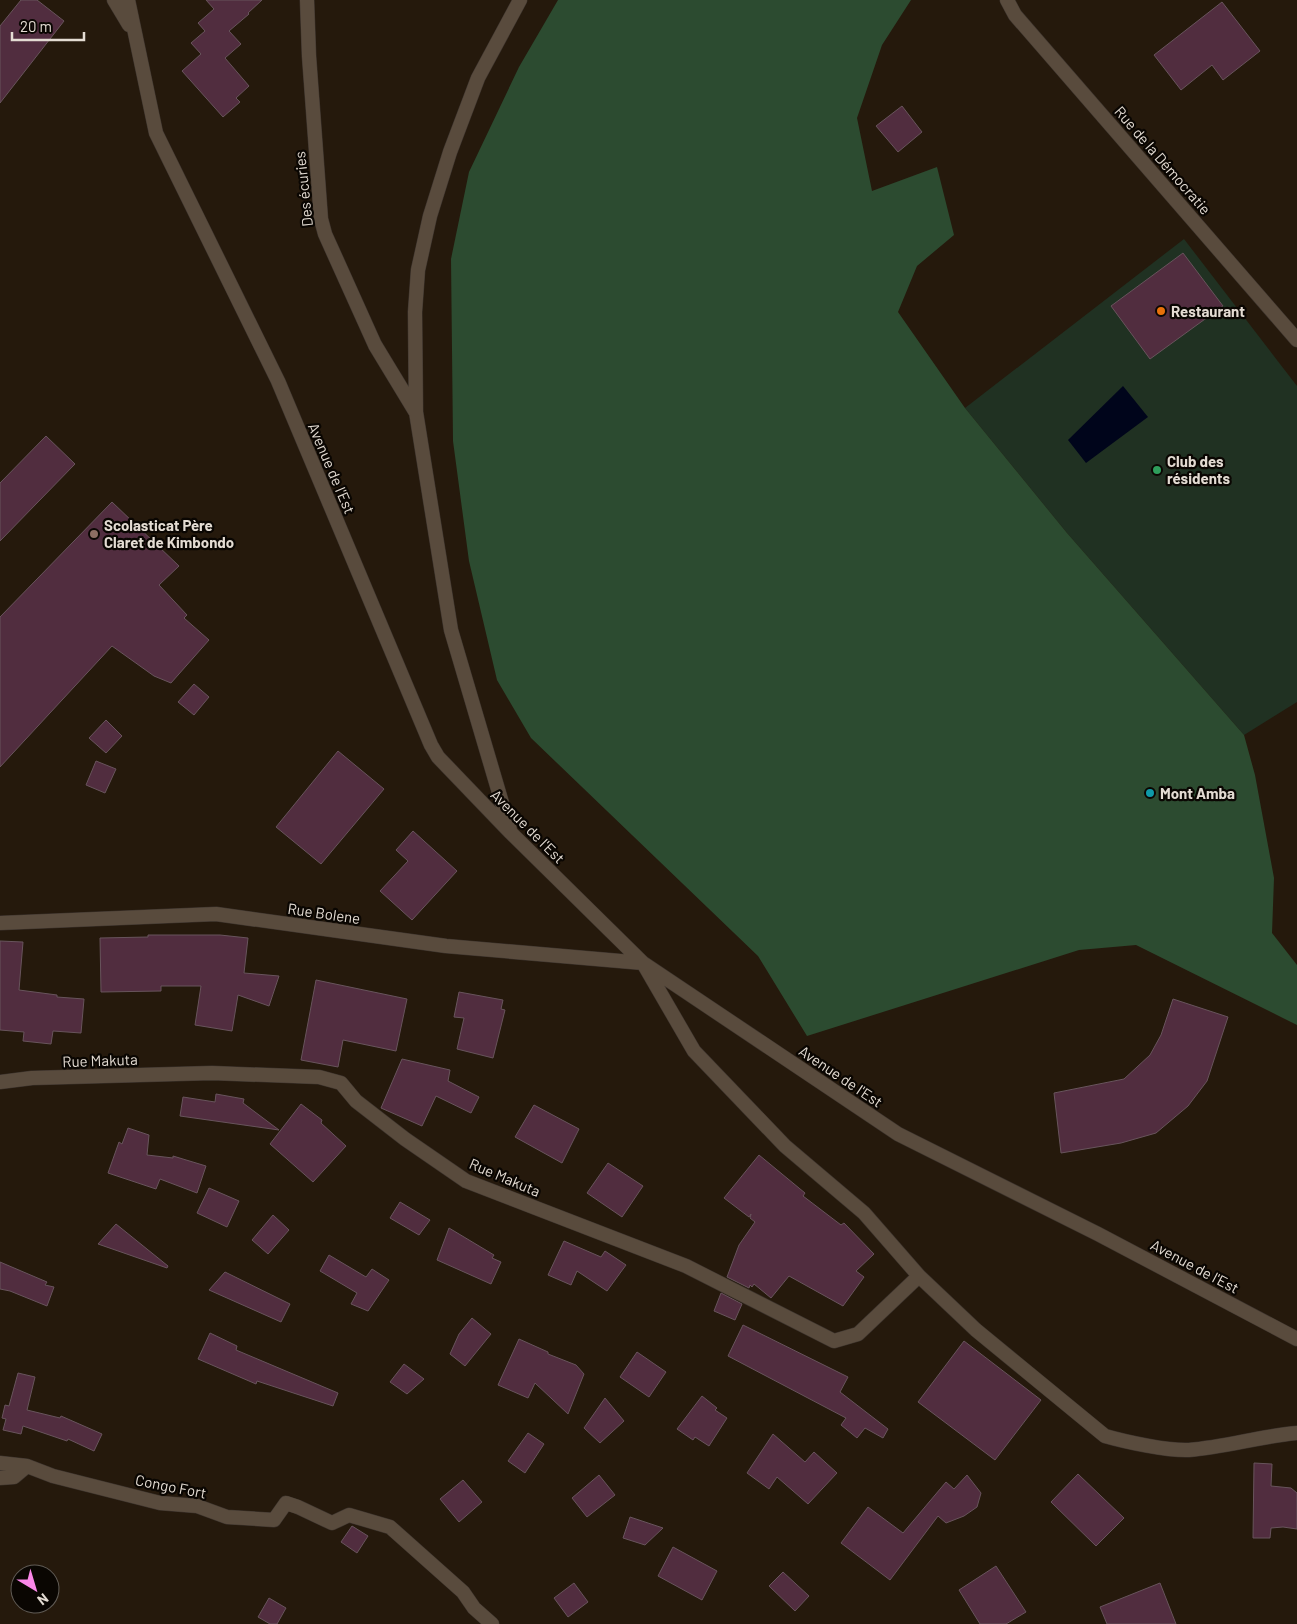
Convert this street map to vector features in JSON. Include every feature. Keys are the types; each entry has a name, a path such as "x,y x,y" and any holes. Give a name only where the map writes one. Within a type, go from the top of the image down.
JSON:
{"street":[{"path":"114,0 134,34"},
{"name":"Avenue de l'Est","path":"128,0 156,133 278,381 431,745 438,757 510,832 643,963 898,1134 1098,1234 1297,1339"},
{"name":"Des écuries","path":"307,0 320,219 375,345 416,412"},
{"path":"510,832 451,630 416,412 415,312 418,270 430,216 450,152 478,78 520,0"},
{"name":"Rue de la Démocratie","path":"1007,0 1015,15 1293,328 1297,340"},
{"name":"Rue Bolene","path":"0,923 216,914 446,946 643,963"},
{"path":"643,963 694,1052 785,1146 864,1213 918,1276 976,1330 1105,1436 1121,1441 1187,1450 1297,1433"},
{"name":"Rue Makuta","path":"0,1082 32,1078 212,1073 319,1077 341,1083 356,1101 370,1112 466,1181 686,1266 834,1341 858,1334 918,1276"},
{"name":"Congo Fort","path":"0,1462 26,1466 52,1476 160,1503 197,1506 227,1517 274,1520 286,1503 332,1523 349,1515 390,1527 463,1592 474,1608 492,1624"},
{"path":"0,1478 14,1477 26,1466"}],"green space":[{"path":"558,0 911,0 882,45 857,118 872,191 937,167 954,235 917,266 898,312 965,408 1067,533 1244,735 1255,775 1274,878 1272,933 1297,965 1297,1025 1136,945 1079,950 807,1036 758,956 531,738 497,680 469,561 453,441 451,259 469,172 519,67"},
{"name":"Club des résidents","path":"1184,239 1297,386 1297,702 1244,735 1067,533 965,408"}],"water":[{"path":"1123,386 1148,417 1086,463 1068,440"}],"building":[{"path":"21,0 37,0 64,21 0,103 0,26"},
{"path":"206,0 262,0 229,31 241,44 225,58 249,86 236,98 240,102 223,117 182,71 201,54 191,43 205,31 198,23 214,9"},
{"path":"1222,2 1260,51 1223,80 1212,65 1181,90 1154,55"},
{"path":"902,106 922,132 898,152 876,126"},
{"path":"1183,253 1223,306 1150,359 1111,306"},
{"path":"46,436 75,464 0,541 0,483"},
{"path":"112,502 179,566 159,585 187,615 184,618 209,640 171,683 154,676 112,646 0,767 0,617"},
{"path":"194,684 209,697 194,715 178,702"},
{"path":"106,720 122,736 106,753 89,738"},
{"path":"338,751 384,789 321,864 276,827"},
{"path":"96,761 116,769 105,793 86,785"},
{"path":"413,831 457,871 412,920 380,891 408,861 396,850"},
{"path":"148,935 220,935 248,938 244,973 279,976 269,1006 238,995 232,1031 195,1025 201,986 161,986 161,991 101,992 100,938 148,937"},
{"path":"0,941 23,942 19,990 57,995 57,997 84,999 81,1033 53,1031 51,1044 23,1041 24,1032 0,1030"},
{"path":"316,980 407,999 396,1051 343,1040 338,1067 301,1060"},
{"path":"459,992 503,1000 501,1009 505,1010 493,1058 457,1049 464,1018 454,1017"},
{"path":"1173,999 1228,1017 1207,1081 1188,1106 1156,1133 1121,1143 1061,1153 1054,1093 1124,1079 1150,1055 1161,1035"},
{"path":"402,1059 450,1070 448,1081 479,1097 471,1113 436,1096 422,1126 381,1108"},
{"path":"216,1094 244,1099 243,1103 279,1130 180,1116 183,1097 215,1102"},
{"path":"301,1104 322,1120 321,1123 346,1146 313,1182 270,1144"},
{"path":"534,1105 579,1129 562,1163 515,1137"},
{"path":"128,1128 149,1135 147,1155 173,1158 173,1156 206,1166 197,1193 160,1179 156,1189 108,1173 119,1142 122,1144"},
{"path":"759,1155 805,1193 803,1196 841,1225 844,1223 874,1254 856,1271 864,1277 843,1306 789,1276 771,1298 754,1284 752,1287 750,1285 749,1288 727,1277 739,1245 755,1222 750,1218 751,1214 749,1217 724,1198"},
{"path":"608,1163 643,1186 622,1217 587,1193"},
{"path":"209,1188 239,1201 227,1227 197,1213"},
{"path":"400,1202 430,1220 419,1235 390,1218"},
{"path":"273,1215 289,1230 268,1254 252,1240"},
{"path":"116,1224 168,1266 167,1268 98,1244"},
{"path":"449,1228 494,1255 492,1258 501,1262 491,1284 437,1260"},
{"path":"564,1241 601,1257 605,1251 626,1265 607,1291 577,1271 571,1285 548,1275"},
{"path":"329,1255 366,1277 372,1269 389,1280 368,1311 351,1304 357,1293 320,1271"},
{"path":"0,1262 47,1282 45,1285 54,1287 47,1306 10,1291 0,1289"},
{"path":"225,1272 290,1304 281,1322 209,1290"},
{"path":"721,1293 742,1304 735,1320 714,1311"},
{"path":"472,1318 491,1334 465,1366 450,1354 459,1334"},
{"path":"743,1325 848,1377 840,1392 888,1429 883,1438 865,1428 857,1438 841,1425 846,1418 728,1356"},
{"path":"210,1333 237,1346 236,1350 338,1393 333,1406 257,1381 256,1384 198,1359"},
{"path":"519,1339 548,1352 548,1354 576,1365 584,1374 568,1414 535,1383 528,1398 498,1385"},
{"path":"964,1341 1041,1400 995,1460 918,1402"},
{"path":"637,1352 666,1372 649,1397 620,1377"},
{"path":"404,1364 424,1379 407,1394 390,1382"},
{"path":"18,1373 35,1377 27,1410 60,1418 61,1416 102,1434 94,1451 68,1439 67,1441 23,1426 21,1434 3,1430 6,1419 2,1418 5,1405 9,1406"},
{"path":"702,1396 717,1408 715,1410 727,1418 709,1446 695,1437 693,1440 677,1429"},
{"path":"605,1398 624,1421 600,1443 584,1428"},
{"path":"528,1433 544,1444 525,1473 508,1461"},
{"path":"773,1434 805,1462 814,1452 837,1473 808,1504 777,1477 769,1489 747,1473"},
{"path":"1254,1463 1272,1464 1271,1486 1291,1488 1297,1493 1297,1529 1271,1528 1270,1538 1253,1538"},
{"path":"1078,1474 1124,1518 1096,1546 1051,1502"},
{"path":"599,1475 615,1495 587,1517 572,1498"},
{"path":"967,1475 981,1493 977,1507 964,1516 946,1523 938,1516 890,1580 841,1543 868,1507 903,1533 946,1482 954,1489"},
{"path":"463,1480 482,1502 459,1522 440,1499"},
{"path":"630,1517 663,1528 645,1545 623,1538"},
{"path":"352,1526 368,1536 357,1553 341,1542"},
{"path":"673,1547 717,1571 702,1600 658,1576"},
{"path":"996,1566 1026,1612 1006,1624 980,1624 959,1590"},
{"path":"783,1572 809,1596 795,1611 769,1586"},
{"path":"574,1583 588,1602 568,1617 554,1598"},
{"path":"1160,1583 1176,1624 1107,1624 1100,1607"},
{"path":"269,1598 286,1608 277,1624 270,1624 258,1617"}],"place":[{"name":"Restaurant","path":"1161,311"},
{"name":"Club des résidents","path":"1157,470"},
{"name":"Scolasticat Père Claret de Kimbondo","path":"94,534"},
{"name":"Mont Amba","path":"1150,793"}]}
